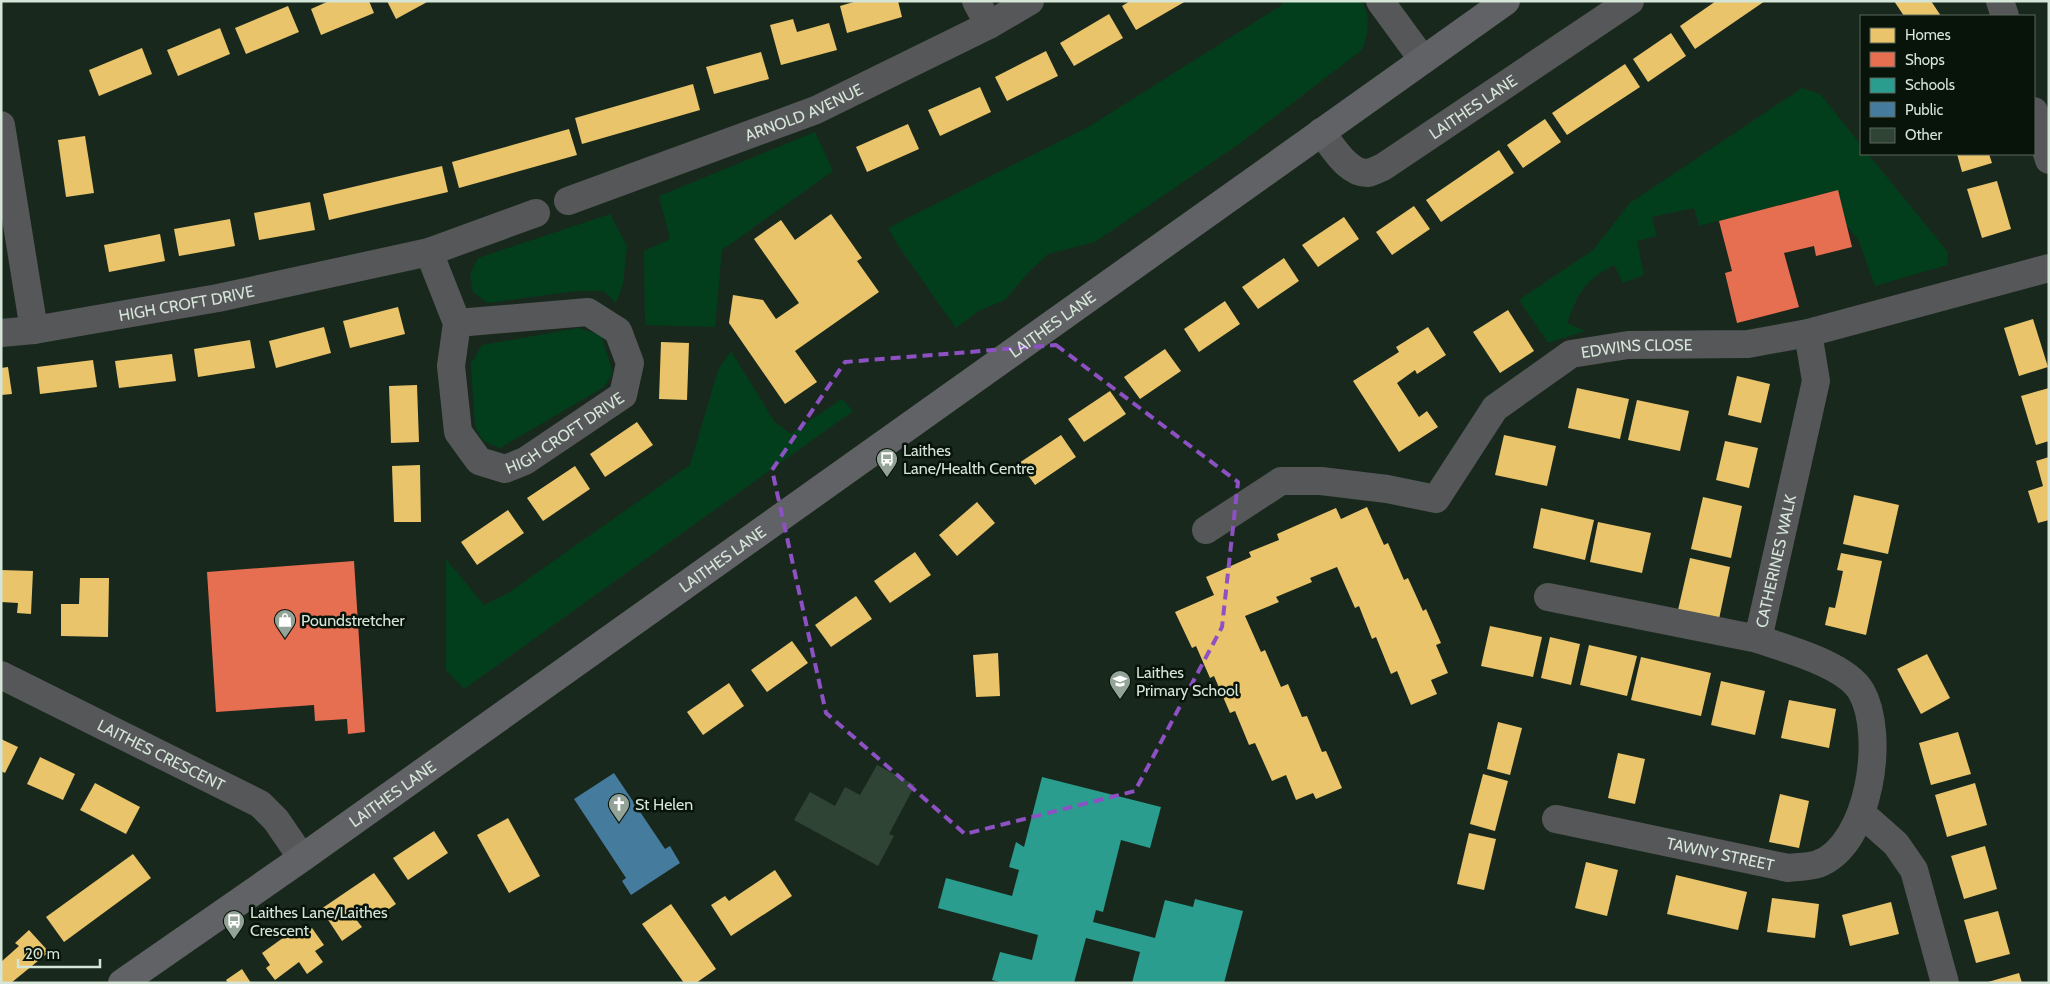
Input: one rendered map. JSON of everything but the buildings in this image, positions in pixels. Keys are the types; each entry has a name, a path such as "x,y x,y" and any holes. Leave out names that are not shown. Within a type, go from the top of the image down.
{"main road":[{"name":"LAITHES LANE","path":"122,983 302,858 1506,1"}],"street":[{"path":"976,1 989,25"},
{"name":"ARNOLD AVENUE","path":"568,201 816,110 989,25 1030,1"},
{"path":"1380,1 1423,60"},
{"name":"LAITHES LANE","path":"1321,132 1347,164 1357,172 1369,173 1382,167 1630,1"},
{"path":"2000,1 2005,15"},
{"path":"2035,114 2049,160"},
{"path":"1,125 34,330"},
{"name":"HIGH CROFT DRIVE","path":"1,333 34,330 218,298 428,252 536,213"},
{"path":"428,252 458,323"},
{"name":"EDWINS CLOSE","path":"1206,530 1281,482 1321,481 1387,489 1436,499 1495,408 1571,354 1628,345 1748,344 1808,333 2049,268"},
{"name":"HIGH CROFT DRIVE","path":"588,312 618,331 630,363 623,395 525,461 505,469 479,461 458,432 451,366 458,323 588,312"},
{"name":"CATHERINES WALK","path":"1548,597 1758,639 1816,381 1808,333"},
{"name":"TAWNY STREET","path":"1556,819 1788,868 1818,864 1835,853 1850,836 1861,813 1873,769 1871,723 1861,690 1833,665 1758,639"},
{"name":"LAITHES CRESCENT","path":"1,674 260,804 276,820 302,858"},
{"path":"1861,813 1896,844 1914,870 1946,983"}],"highlighted area":[{"path":"1056,345 1238,482 1222,627 1135,791 965,834 826,713 772,470 845,362"}],"green space":[{"path":"1282,1 1361,1 1368,19 1362,50 1239,144 1095,242 1048,254 1026,275 1005,300 978,311 956,328 899,247 888,228 1090,126 1282,5"},
{"path":"1802,88 1820,94 1860,144 1860,155 1869,155 1948,252 1947,265 1875,286 1859,241 1847,226 1837,190 1699,226 1694,208 1652,217 1657,236 1637,241 1644,275 1623,283 1614,265 1596,276 1579,295 1567,323 1585,331 1548,343 1519,300 1593,250 1630,203"},
{"path":"815,132 833,171 722,250 715,327 645,325 644,251 670,239 659,196"},
{"path":"610,214 627,246 623,284 616,303 603,291 577,291 487,303 473,292 470,274 478,258"},
{"path":"578,328 601,335 613,373 604,387 500,448 483,441 475,427 471,363 482,345"},
{"path":"731,351 774,421 790,434 842,399 853,411 464,689 446,670 446,559 484,605 508,593 690,465 718,370"}],"place":[{"name":"Laithes Lane/Health Centre","path":"887,478"},
{"name":"Poundstretcher","path":"285,639"},
{"name":"Laithes Primary School","path":"1120,700"},
{"name":"St Helen","path":"619,823"},
{"name":"Laithes Lane/Laithes Crescent","path":"234,940"}]}
